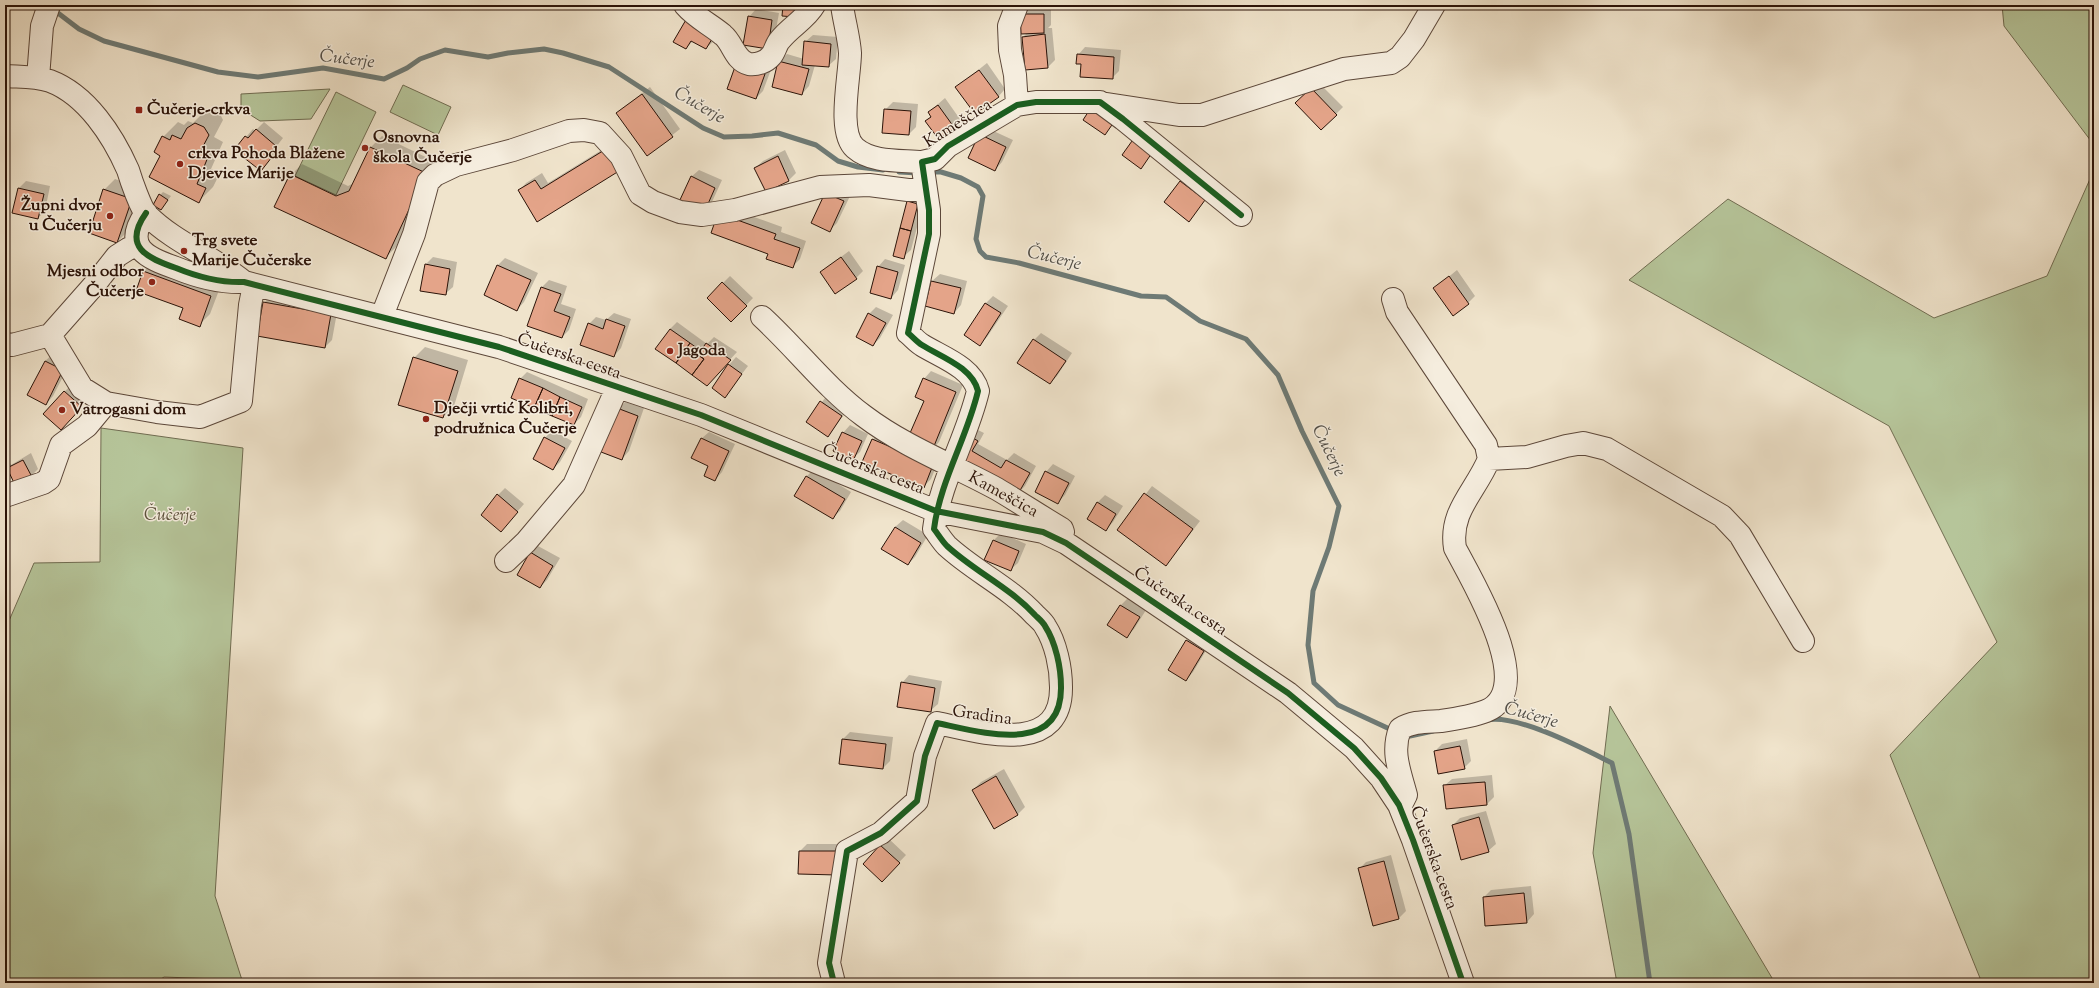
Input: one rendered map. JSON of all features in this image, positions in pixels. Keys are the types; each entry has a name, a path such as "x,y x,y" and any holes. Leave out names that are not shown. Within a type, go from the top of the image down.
{"street":[{"path":"685,5 696,16 724,35 740,59 749,64 760,64 772,56 780,40 809,13 814,5"},
{"name":"Kameščica","path":"842,5 850,52 849,84 845,112 845,128 849,140 855,148 874,158 923,174"},
{"path":"1017,5 1009,26 1010,50 1015,76 1017,105"},
{"name":"Kameščica","path":"936,511 974,409 978,391 970,377 954,363 921,344 908,333 929,234 929,210 923,174 935,159 948,146 1017,105 1036,102 1100,102 1136,110 1180,115 1202,115 1344,69 1391,63 1400,57 1414,39 1434,5"},
{"path":"38,78 42,26 47,11"},
{"path":"5,76 38,78 51,81 68,92 98,118 118,148 146,213 174,236 249,283"},
{"path":"1100,102 1241,215"},
{"path":"382,316 414,234 428,182 435,175 456,166 513,150 570,131 584,130 600,133 621,156 640,194 653,202 680,212 702,215 735,210 820,188 869,185 908,190 923,174"},
{"path":"146,213 136,229 138,245 143,252 154,260 188,273 215,281 249,283"},
{"path":"5,344 12,345 50,335 95,284 117,256 138,245"},
{"path":"50,335 82,388 106,403 157,412 200,417 241,401 249,312 249,283"},
{"name":"Čučerska cesta","path":"249,283 382,316 499,348 701,415 936,511 1043,532 1066,543 1288,693 1354,748 1381,778 1400,807 1463,983"},
{"path":"1393,299 1402,318 1486,445 1490,459 1461,509 1455,521 1453,533 1455,548 1499,638 1506,665 1506,680 1503,692 1497,704 1486,711 1442,721 1414,722 1400,729 1395,742 1397,759 1406,795 1400,807"},
{"path":"762,317 790,343 840,398 866,418 898,438 953,468"},
{"path":"506,561 526,542 574,485 617,388"},
{"path":"5,496 43,483 50,479 61,445 87,426 106,403"},
{"path":"1490,459 1527,457 1566,446 1583,443 1607,449 1722,516 1740,536 1803,641"},
{"name":"Kameščica","path":"953,468 997,489 1062,529 1066,543"},
{"name":"Gradina","path":"834,983 829,963 847,851 881,833 917,801 925,756 938,724 981,732 1020,735 1039,730 1050,724 1058,711 1061,697 1061,672 1045,626 1024,603 946,545 934,529 936,511"}],"green space":[{"path":"2002,5 2094,5 2094,145 2004,26"},
{"path":"403,85 451,107 438,135 390,112"},
{"path":"330,89 311,119 260,121 241,109 241,94"},
{"path":"336,92 376,112 336,195 295,176"},
{"path":"2094,170 2094,983 1982,983 1890,755 1997,642 1889,426 1629,280 1728,199 1934,318 2047,276"},
{"name":"Čučerje","path":"101,428 243,448 215,896 242,980 164,977 155,983 5,983 5,630 34,563 100,562"},
{"path":"1610,706 1775,983 1617,983 1593,853"}],"building":[{"path":"783,5 796,5 795,17 782,16"},
{"path":"1020,14 1044,14 1044,33 1021,34"},
{"path":"748,16 772,20 768,49 743,45"},
{"path":"687,18 715,34 706,49 691,41 686,49 673,42"},
{"path":"1045,34 1048,68 1025,70 1022,37"},
{"path":"804,41 831,44 829,67 802,65"},
{"path":"1077,54 1114,57 1113,79 1080,77 1081,64 1076,64"},
{"path":"778,61 809,69 802,95 772,87"},
{"path":"736,64 765,74 756,99 727,89"},
{"path":"979,70 999,97 975,114 955,87"},
{"path":"1311,88 1337,115 1321,130 1295,103"},
{"path":"642,94 673,137 647,156 616,113"},
{"path":"1094,103 1116,119 1105,135 1083,120"},
{"path":"938,105 956,130 940,141 925,121 931,117 928,112"},
{"path":"884,109 911,111 909,135 882,133"},
{"name":"crkva Pohoda Blažene Djevice Marije","path":"195,123 204,127 209,135 200,152 208,157 197,184 206,188 199,203 149,177 160,156 154,152 162,136 170,140 172,135 181,139 187,128"},
{"path":"256,129 276,146 269,155 272,157 261,171 234,150 245,136 248,138"},
{"path":"979,134 1006,147 995,171 968,158"},
{"path":"1137,134 1156,147 1141,169 1122,155"},
{"path":"370,147 426,173 386,259 274,207 290,174 336,196 349,191"},
{"path":"606,149 619,171 537,222 518,190 535,180 541,189"},
{"path":"778,156 789,181 766,192 754,168"},
{"path":"691,176 715,188 704,213 679,202"},
{"path":"1180,181 1205,200 1189,222 1164,202"},
{"path":"18,188 44,194 38,219 12,213"},
{"name":"Župni dvor u Čučerju","path":"103,189 132,199 117,243 89,233"},
{"path":"825,193 844,201 830,232 811,223"},
{"path":"159,194 168,200 161,210 153,205"},
{"path":"907,201 918,204 911,231 900,228"},
{"path":"718,213 776,234 774,239 800,248 793,268 766,259 768,254 711,233"},
{"path":"900,228 911,231 904,259 893,256"},
{"path":"841,257 857,279 835,294 820,272"},
{"path":"425,264 450,269 446,295 420,291"},
{"path":"497,265 531,280 517,311 484,295"},
{"path":"877,266 898,272 891,299 870,293"},
{"path":"143,271 211,296 200,327 179,319 183,308 136,291"},
{"path":"1449,276 1469,304 1453,316 1433,288"},
{"path":"931,281 961,288 954,314 925,306"},
{"path":"722,282 747,306 731,322 707,298"},
{"path":"541,287 561,294 554,311 570,317 562,338 527,326"},
{"path":"263,302 331,314 325,348 257,336"},
{"path":"985,303 1001,313 980,346 964,335"},
{"path":"868,313 886,323 873,346 856,337"},
{"path":"606,319 625,326 614,357 580,345 588,323 603,329"},
{"path":"670,329 690,343 676,363 655,349"},
{"path":"1033,339 1066,361 1050,384 1017,363"},
{"path":"690,343 701,351 698,355 704,359 692,375 676,363"},
{"path":"706,343 731,360 707,386 692,375 704,359 698,355"},
{"path":"413,357 458,371 443,418 398,405"},
{"path":"45,361 63,370 46,405 27,395"},
{"path":"728,364 742,374 725,398 712,388"},
{"path":"519,378 543,388 534,408 511,398"},
{"path":"923,378 956,392 932,451 907,440 924,401 915,397"},
{"path":"543,388 560,397 552,416 534,408"},
{"name":"Vatrogasni dom","path":"64,391 82,407 61,430 43,414"},
{"path":"560,397 582,407 574,425 552,416"},
{"path":"820,401 842,416 828,437 806,422"},
{"path":"617,408 638,416 622,460 601,452"},
{"path":"842,432 862,441 853,461 833,451"},
{"path":"970,436 978,441 972,451 1001,468 1006,460 1030,473 1018,494 957,459"},
{"path":"544,437 565,448 553,470 533,459"},
{"path":"701,438 729,451 715,481 704,476 708,466 691,458"},
{"path":"872,439 933,465 924,488 862,462"},
{"path":"23,460 32,477 15,485 7,468"},
{"path":"1045,471 1069,483 1058,504 1035,492"},
{"path":"806,476 845,499 833,519 794,496"},
{"path":"1144,493 1193,529 1166,566 1117,530"},
{"path":"497,494 518,512 501,532 481,515"},
{"path":"1097,502 1116,514 1106,531 1087,519"},
{"path":"895,527 921,543 908,565 881,549"},
{"path":"993,540 1019,551 1011,571 984,560"},
{"path":"530,552 553,566 540,588 517,575"},
{"path":"1120,605 1140,617 1127,638 1107,625"},
{"path":"1186,640 1204,651 1186,681 1168,670"},
{"path":"901,682 935,688 931,712 897,707"},
{"path":"842,739 886,744 883,769 839,764"},
{"path":"1460,746 1465,769 1438,774 1434,751"},
{"path":"996,776 1018,815 994,829 972,790"},
{"path":"1485,782 1487,805 1446,809 1443,785"},
{"path":"1479,817 1489,852 1461,860 1452,825"},
{"path":"880,845 900,863 882,882 863,864"},
{"path":"799,851 837,851 837,875 798,874"},
{"path":"1384,861 1399,919 1373,926 1358,868"},
{"path":"1524,893 1527,923 1485,926 1483,897"}],"waterway":[{"name":"Čučerje","path":"54,10 79,29 104,41 218,72 258,77 323,68 384,79 407,68 420,59 445,50 488,57 544,49 563,53 609,67 703,128 724,137 778,133 816,145 838,161 858,167 883,170"},
{"name":"Čučerje","path":"899,172 919,173"},
{"name":"Čučerje","path":"929,172 941,172 961,178 978,187 983,196 976,239 980,251 986,257 1019,263 1141,296 1166,297 1200,321 1246,339 1278,375 1302,431 1339,506 1329,547 1313,591 1308,645 1314,683 1338,705 1394,731"},
{"name":"Čučerje","path":"1487,720 1516,722 1533,727 1612,763 1629,834 1650,983"},
{"name":"Čučerje","path":"1405,735 1410,736 1433,731"}],"cycle path":[{"path":"834,983 829,963 847,851 881,833 917,801 925,756 937,723 995,734 1016,735 1034,732 1048,723 1058,709 1061,687 1059,664 1055,648 1043,623 1025,605 1003,587 957,555 943,542 934,529 942,494 978,391 975,383 963,369 922,345 908,333 929,234 929,210 922,162 935,159 948,146 1017,105 1036,102 1100,102 1241,215"},
{"path":"146,213 139,225 136,235 137,243 141,250 156,260 184,271 201,277 244,282 499,347 701,415 936,511 1043,532 1066,543 1288,693 1354,748 1381,778 1399,805 1413,840 1463,983"}],"place":[{"name":"Čučerje-crkva","path":"139,110"},
{"name":"Osnovna škola Čučerje","path":"365,148"},
{"name":"crkva Pohoda Blažene Djevice Marije","path":"180,164"},
{"name":"Župni dvor u Čučerju","path":"110,216"},
{"name":"Trg svete Marije Čučerske","path":"184,251"},
{"name":"Mjesni odbor Čučerje","path":"152,282"},
{"name":"Jagoda","path":"670,351"},
{"name":"Vatrogasni dom","path":"62,410"},
{"name":"Dječji vrtić Kolibri, podružnica Čučerje","path":"426,419"}]}
